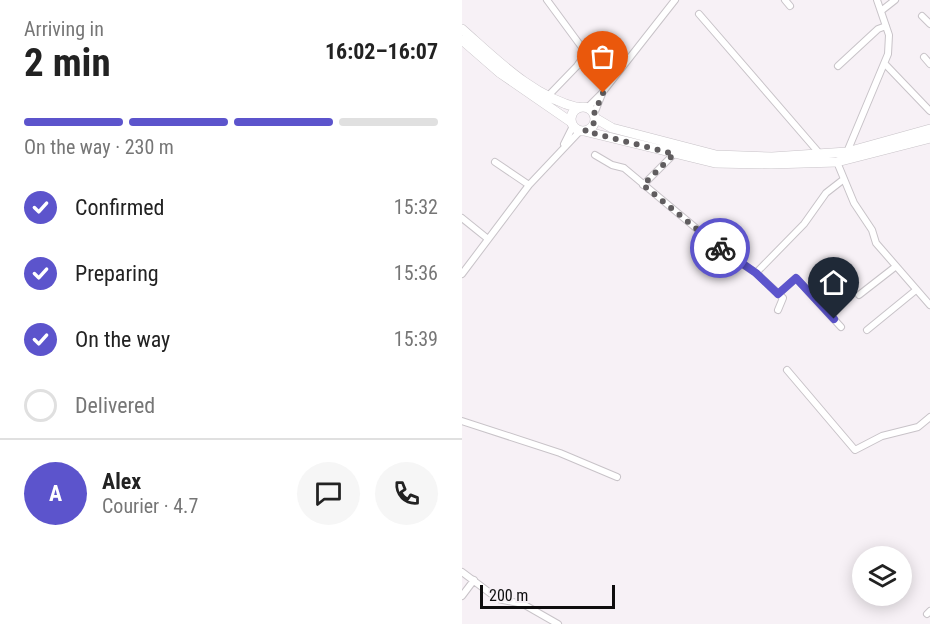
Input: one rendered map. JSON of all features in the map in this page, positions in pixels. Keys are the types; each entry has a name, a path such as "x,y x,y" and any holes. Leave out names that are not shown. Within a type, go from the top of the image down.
{"highway":[{"path":"462,29 505,67 548,96 589,112 612,128 716,154 772,157 848,152 930,129"},
{"path":"462,40 500,73 577,127 715,163 837,162 930,138"},
{"path":"577,127 592,126 589,112"},
{"path":"577,127 572,113 589,112"}],"street":[{"path":"547,0 586,53 577,66 548,96"},
{"path":"589,112 674,0"},
{"path":"785,0 790,6"},
{"path":"848,152 885,64 890,41 877,0"},
{"path":"882,11 895,0"},
{"path":"699,14 820,154"},
{"path":"922,16 930,24"},
{"path":"838,66 878,29 886,27"},
{"path":"924,57 930,64"},
{"path":"885,64 930,111"},
{"path":"462,272 577,127"},
{"path":"643,185 674,154"},
{"path":"595,155 612,165 624,168 727,254 756,273 783,299 777,310"},
{"path":"495,162 530,185"},
{"path":"837,162 854,203 872,231 876,243 930,305"},
{"path":"756,273 804,224 826,193 844,178"},
{"path":"462,218 488,239"},
{"path":"859,295 896,267"},
{"path":"778,294 796,278 841,327"},
{"path":"867,330 916,290"},
{"path":"787,370 855,450 882,436 918,427 930,417"},
{"path":"462,421 560,453 616,477"},
{"path":"462,572 498,599 523,604 558,624"},
{"path":"462,596 474,580"}],"way so far":[{"path":"603,93 594,114 594,123 585,131 613,136 674,154 643,185 720,248"}],"route":[{"path":"720,248 747,269 756,273 778,294 796,278 834,319"}]}
